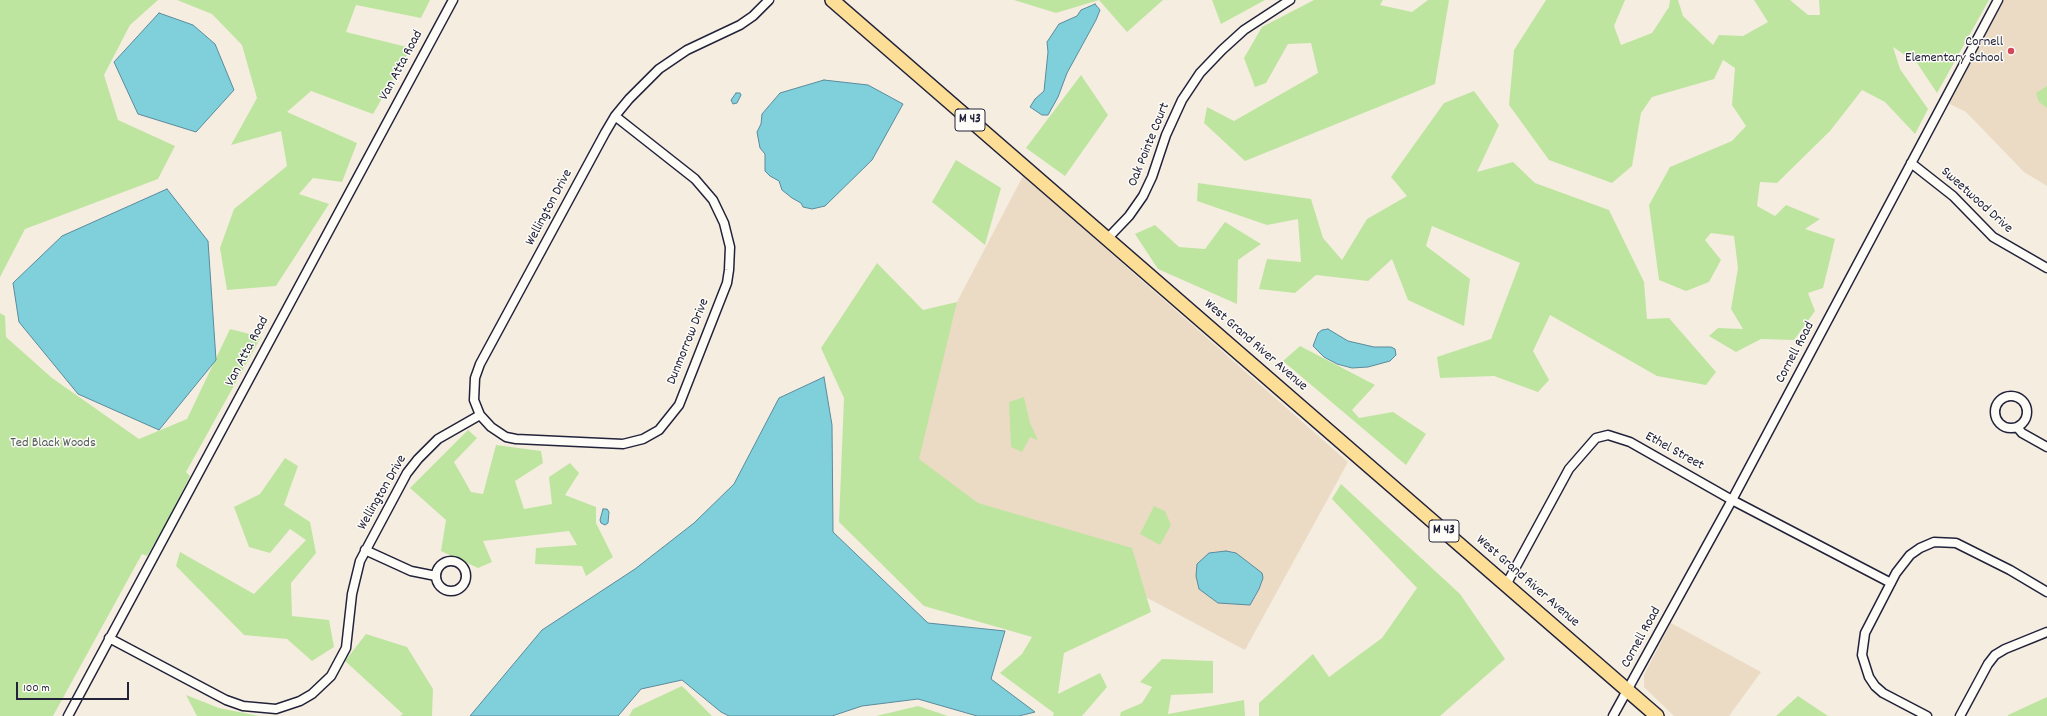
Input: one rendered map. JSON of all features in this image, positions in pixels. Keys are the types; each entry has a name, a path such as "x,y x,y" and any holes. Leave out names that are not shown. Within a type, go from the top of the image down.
{"main road":[{"name":"West Grand River Avenue","path":"832,0 1657,716"}],"street":[{"name":"Van Atta Road","path":"68,716 453,0"},
{"name":"Wellington Drive","path":"109,638 235,704 267,709 293,704 322,686 340,662 348,641 354,579 365,550 402,482 418,459 438,440 480,415 473,392 474,378 480,364 615,116 637,90 663,66 698,44 740,25 753,16 769,0"},
{"name":"Oak Pointe Court","path":"1107,240 1129,216 1143,196 1152,177 1166,135 1182,100 1200,73 1244,30 1290,0"},
{"name":"Cornell Road","path":"1613,716 1732,500 1998,0"},
{"name":"Dunmorrow Drive","path":"480,415 496,431 516,439 623,444 643,439 658,430 679,405 727,283 731,254 729,239 717,207 695,180 615,116"},
{"name":"Sweetwood Drive","path":"1911,163 1953,196 1993,237 2047,268"},
{"path":"2005,397 2018,397 2026,406 2026,419 2017,427 2005,427 1996,418 1996,406 2005,397"},
{"path":"2017,427 2022,433 2047,447"},
{"name":"Ethel Street","path":"1506,586 1562,480 1584,449 1601,435 1608,435 1630,442 1732,500 1891,583"},
{"path":"1927,716 1883,693 1869,677 1864,664 1862,644 1891,583 1902,564 1914,551 1930,544 1950,542 1960,544 2047,592"},
{"path":"365,550 411,571 436,576"},
{"path":"1960,716 1988,664 1995,655 2005,649 2047,632"}],"shaded area":[{"name":"Cornell Elementary School","path":"2003,0 2047,0 2047,186 2024,172 1966,112 1948,103"},
{"path":"1023,176 1348,462 1245,650 1157,603 873,462"},
{"path":"1671,623 1761,672 1729,716 1674,716 1644,687 1644,675"}],"green space":[{"path":"0,0 158,0 130,25 104,75 118,120 175,146 158,179 25,229 0,277"},
{"path":"177,0 430,0 421,18 356,5 346,32 411,48 373,114 311,91 287,112 357,143 342,182 313,178 299,194 329,204 276,286 227,290 220,248 234,209 287,166 281,131 231,145 257,98 242,45 212,14"},
{"path":"1014,0 1099,0 1056,13"},
{"path":"1099,0 1163,0 1127,32"},
{"path":"1212,0 1265,0 1221,24"},
{"path":"1314,0 1383,0 1380,5 1412,12 1428,0 1449,0 1435,84 1245,161 1204,123 1207,107 1234,121 1318,73 1311,43 1288,44 1266,83 1255,87 1244,58 1262,27"},
{"path":"1546,0 1625,0 1614,26 1621,45 1652,33 1669,7 1670,0 1678,0 1683,16 1713,45 1719,35 1743,36 1768,22 1754,0 1790,0 1808,15 1820,15 1819,0 1989,0 1937,93 1917,63 1893,47 1900,69 1928,109 1915,134 1885,102 1862,90 1830,131 1777,183 1760,182 1757,206 1775,216 1786,205 1820,219 1805,229 1835,239 1823,288 1808,293 1815,311 1794,340 1761,339 1736,352 1709,336 1718,328 1743,329 1731,309 1738,268 1734,236 1711,233 1705,240 1721,260 1709,282 1686,291 1659,280 1649,205 1670,167 1732,141 1746,126 1732,105 1735,68 1723,60 1714,79 1652,97 1641,113 1632,166 1612,183 1549,160 1509,105 1514,50"},
{"path":"1081,75 1108,115 1065,176 1026,148"},
{"path":"2047,86 2047,108 2039,102 2036,93"},
{"path":"1474,91 1499,125 1477,172 1513,162 1535,183 1609,210 1644,282 1647,319 1669,318 1716,372 1706,385 1657,376 1550,315 1533,351 1549,380 1538,392 1494,376 1440,378 1437,357 1491,339 1520,263 1432,226 1426,246 1470,279 1464,326 1408,300 1392,259 1368,281 1316,275 1295,293 1259,289 1267,259 1301,262 1298,219 1267,225 1197,201 1198,183 1311,199 1323,238 1342,260 1367,219 1407,196 1391,177 1444,103"},
{"path":"956,160 1001,188 985,245 932,202"},
{"path":"1225,222 1261,244 1238,260 1237,304 1158,269 1135,234 1155,225 1179,247 1205,249"},
{"path":"877,263 923,310 957,302 919,459 978,503 1132,548 1151,612 1064,653 1058,694 1100,673 1107,687 1082,716 1053,716 1054,713 1000,673 1022,654 1032,637 924,606 839,522 844,398 821,348"},
{"name":"Ted Black Woods","path":"0,313 5,316 6,337 52,378 139,439 187,419 230,329 261,337 186,472 190,476 166,524 147,556 142,554 53,716 0,716"},
{"path":"1300,346 1375,385 1352,410 1359,418 1393,412 1426,434 1406,465 1283,361"},
{"path":"1024,397 1030,423 1037,440 1030,437 1022,452 1011,447 1009,402"},
{"path":"468,430 477,438 454,462 471,492 483,494 496,445 541,451 543,463 515,481 524,509 552,504 549,477 570,463 579,473 565,495 596,507 596,523 613,557 586,576 582,566 535,564 536,548 577,545 569,531 483,541 492,562 478,568 441,551 446,520 410,488"},
{"path":"285,458 298,466 284,505 310,522 316,553 291,583 292,616 329,620 334,647 312,661 287,639 244,635 176,566 180,552 254,594 306,540 290,529 270,553 249,547 234,507 260,494"},
{"path":"1341,484 1460,594 1505,659 1440,716 1259,716 1259,703 1313,654 1329,677 1382,638 1417,588 1332,499"},
{"path":"1154,506 1165,511 1171,525 1160,545 1140,534"},
{"path":"366,634 407,647 433,689 432,716 400,716 403,714 345,661"},
{"path":"1162,659 1213,661 1213,693 1171,695 1168,714 1244,700 1245,716 1120,716 1121,712 1142,703 1152,687 1140,682"},
{"path":"682,686 712,716 629,716 633,709"},
{"path":"186,695 219,708 259,716 197,716"},
{"path":"1798,696 1828,716 1776,716"},
{"path":"2047,697 2047,716 2008,716 2008,715"},
{"path":"918,706 948,716 876,716"}],"water":[{"path":"1095,4 1100,10 1096,20 1067,73 1058,97 1048,115 1042,115 1030,107 1035,99 1044,91 1048,52 1047,42 1059,24 1077,16 1081,10"},
{"path":"159,13 193,25 215,44 234,90 196,132 138,114 114,62"},
{"path":"824,80 868,85 903,104 872,160 825,206 812,209 803,207 801,203 782,190 779,181 765,171 765,154 760,148 757,132 761,124 762,114 780,93"},
{"path":"736,93 740,93 741,95 737,103 733,104 731,100"},
{"path":"167,189 208,241 216,360 159,430 78,394 19,322 13,283 62,236"},
{"path":"1328,329 1348,341 1374,347 1391,347 1395,349 1396,355 1390,361 1368,367 1352,368 1337,364 1324,357 1313,346 1318,333 1322,330"},
{"path":"824,377 832,425 833,532 928,623 1005,631 991,679 1035,712 1019,716 977,716 918,699 862,706 832,716 729,716 721,712 682,680 641,689 618,716 470,716 542,630 635,569 694,523 734,484 779,398"},
{"path":"603,509 607,509 609,512 608,523 605,525 601,523 600,520"},
{"path":"1226,551 1236,553 1262,573 1263,578 1259,589 1250,605 1218,603 1199,589 1196,576 1197,564 1209,553"}],"place":[{"name":"Cornell Elementary School","path":"2011,51"}]}
